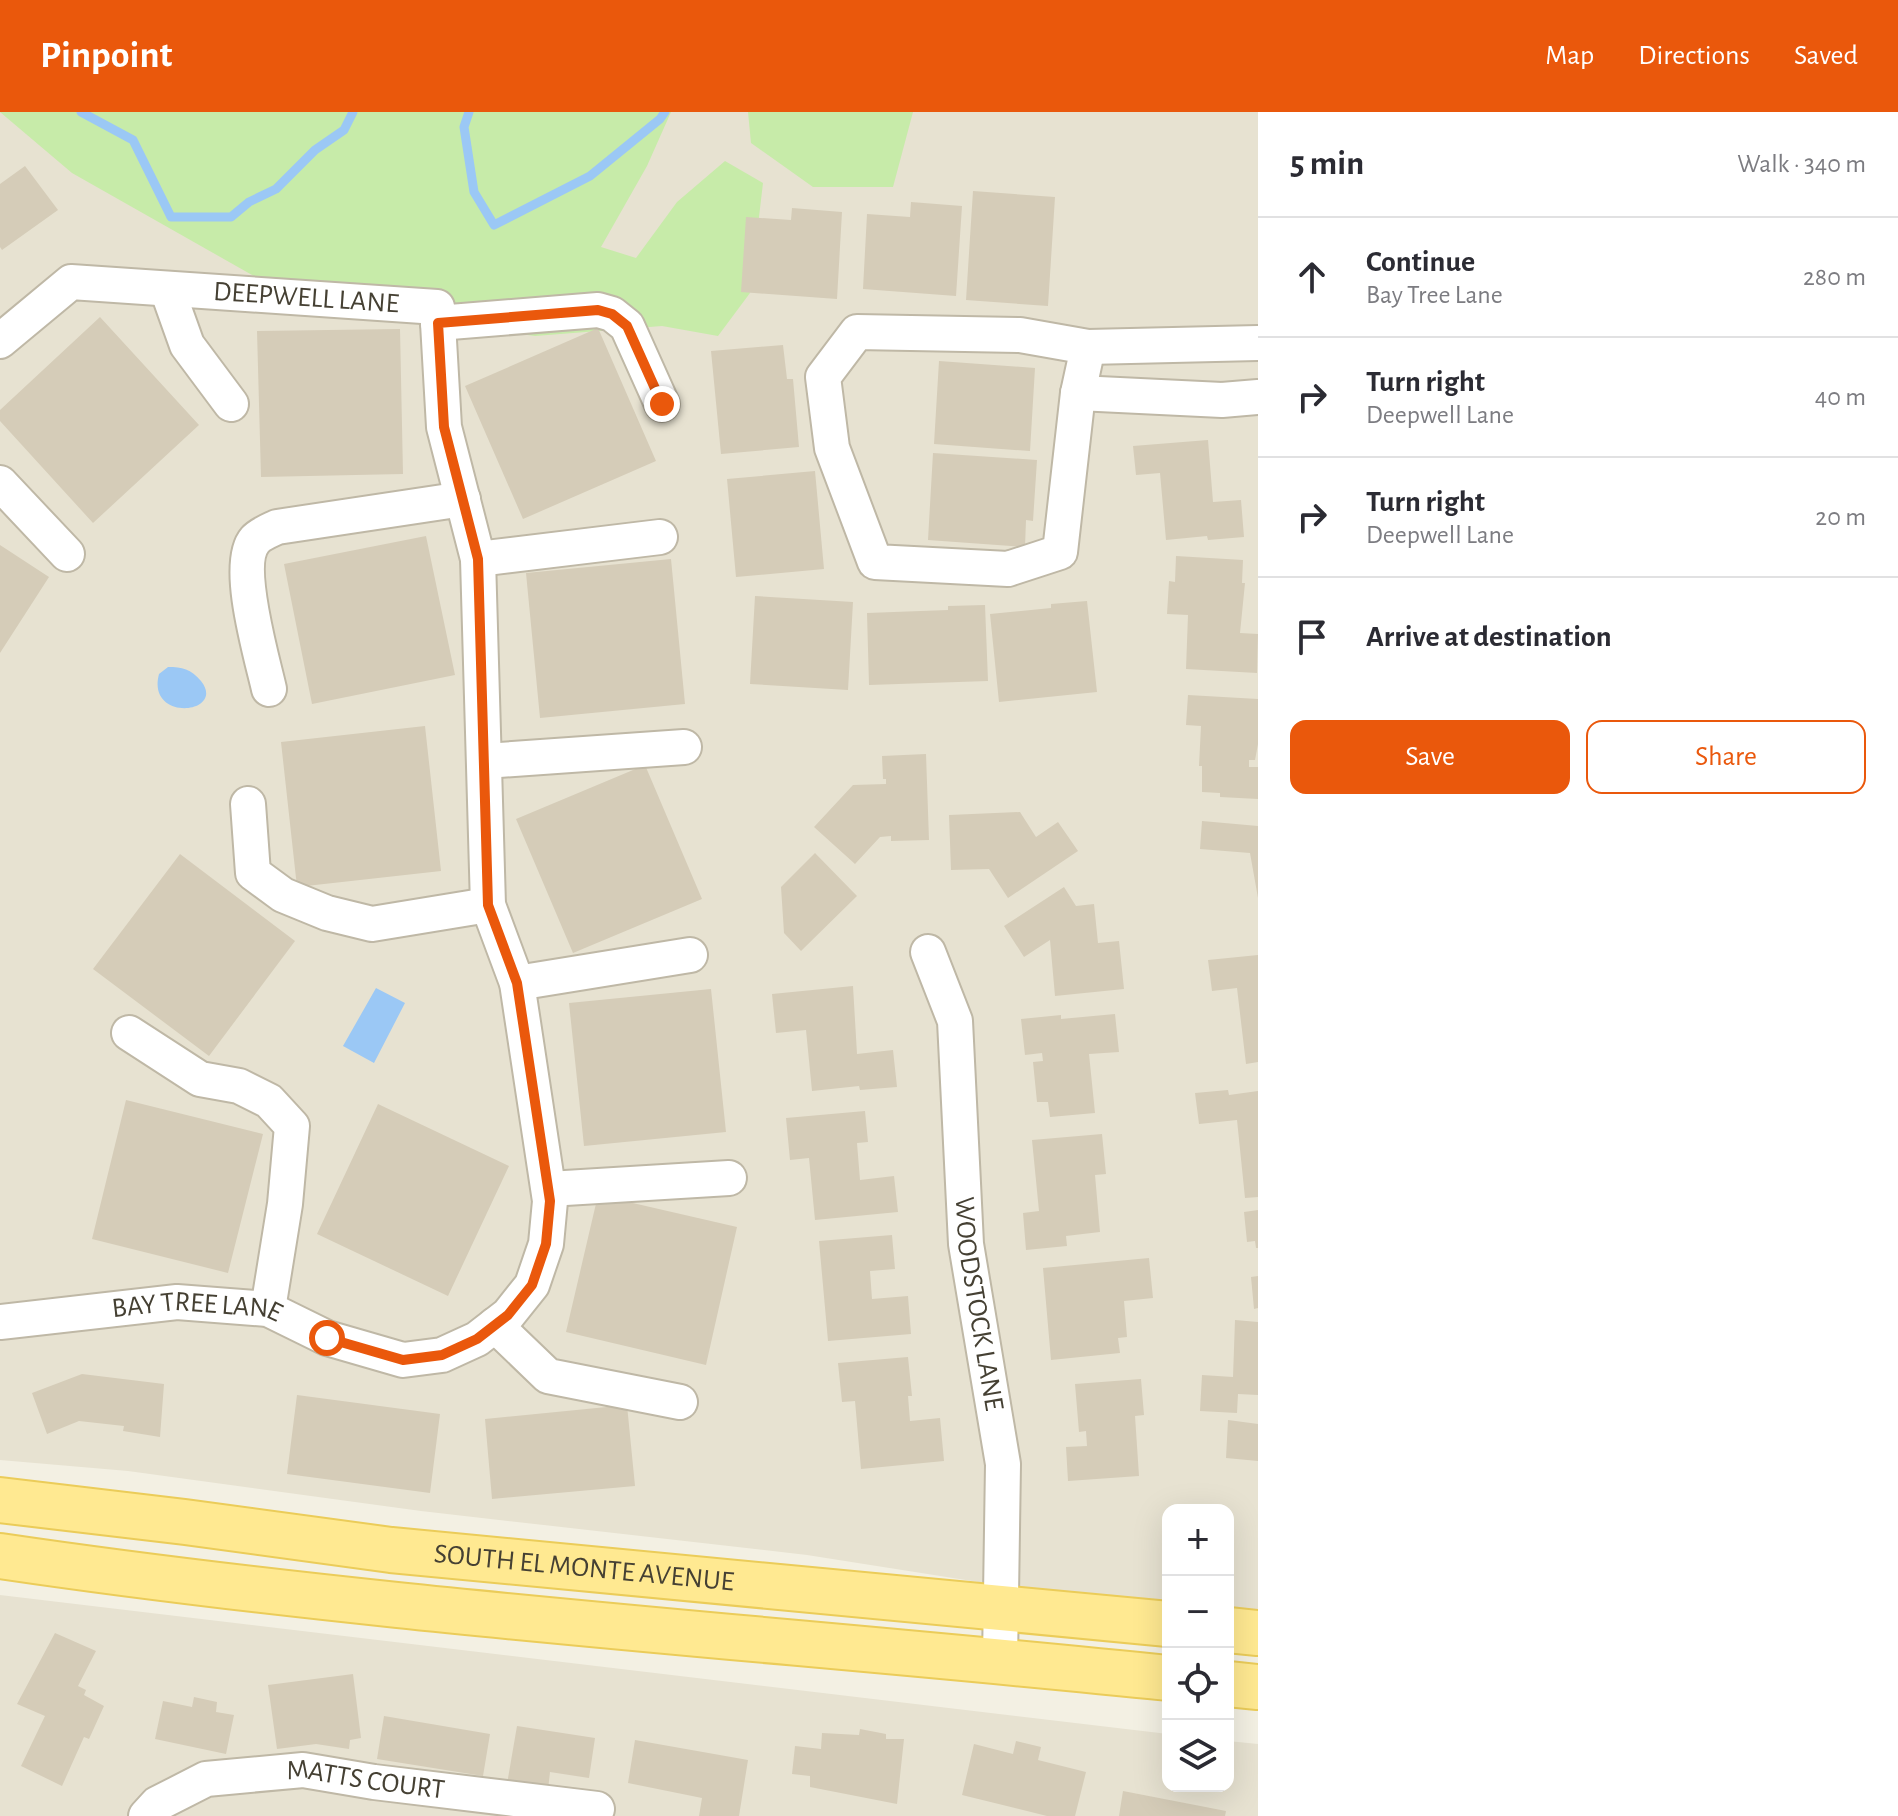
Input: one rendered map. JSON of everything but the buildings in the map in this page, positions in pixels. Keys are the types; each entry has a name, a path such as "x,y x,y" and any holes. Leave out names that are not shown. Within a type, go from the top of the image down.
{"main road":[{"path":"0,1473 54,1505"},
{"name":"SOUTH EL MONTE AVENUE","path":"0,1500 391,1550 1162,1623"},
{"name":"SOUTH EL MONTE AVENUE","path":"0,1556 447,1610 1162,1677"},
{"path":"1234,1631 1258,1633"},
{"path":"1234,1685 1258,1687"}],"street":[{"name":"DEEPWELL LANE","path":"0,341 71,282 437,307 438,323 598,310 612,314 627,326 662,404"},
{"path":"167,289 187,345 231,404"},
{"name":"BAY TREE LANE","path":"0,1322 177,1302 268,1309 327,1338 403,1360 442,1355 477,1339 508,1315 532,1285 546,1244 549,1189 517,983 488,905 478,559 444,427 438,323"},
{"path":"1088,347 1078,393 1060,552 1008,569 875,562 832,448 823,377 857,332 1020,335 1088,347 1258,343"},
{"path":"1078,393 1222,400 1258,397"},
{"path":"0,483 67,554"},
{"path":"269,689 248,587 248,555 256,539 277,527 463,499"},
{"path":"478,559 660,537"},
{"path":"485,761 684,747"},
{"path":"248,804 253,873 283,895 327,913 372,924 488,905"},
{"name":"WOODSTOCK LANE","path":"928,952 955,1021 966,1244 1003,1464 1000,1661"},
{"path":"517,983 690,955"},
{"path":"129,1033 200,1079 239,1086 269,1101 292,1126 285,1204 268,1309"},
{"path":"549,1189 729,1178"},
{"path":"495,1325 548,1376 680,1402"},
{"name":"MATTS COURT","path":"146,1816 157,1804 206,1779 303,1770 374,1782 597,1809"}],"shaded area":[{"path":"0,112 1258,112 1258,1619 1234,1616 1234,1504 1162,1504 1162,1607 1054,1594 807,1555 421,1511 128,1471 0,1460"},
{"path":"0,1595 1162,1733 1162,1792 1234,1792 1234,1742 1258,1744 1258,1816 0,1816"}],"green space":[{"path":"0,112 671,112 647,166 601,247 636,258 677,202 725,161 763,183 750,293 718,336 662,326 535,336 305,305 72,173"},
{"path":"748,112 913,112 893,187 813,187 751,143"}],"water":[{"path":"168,667 194,674 206,692 204,701 185,708 173,706 164,700 158,690 159,674"},
{"path":"376,988 405,1003 374,1063 343,1046"}],"waterway":[{"path":"81,112 133,140 171,217 231,217 249,202 276,189 315,150 344,130 353,112"},
{"path":"469,112 464,127 474,192 494,225 590,176 665,112"}],"route":[{"path":"327,1338 403,1360 442,1355 477,1339 508,1315 532,1285 546,1244 550,1201 517,983 488,905 478,559 444,427 438,323 598,310 612,314 627,326 662,404"}]}
